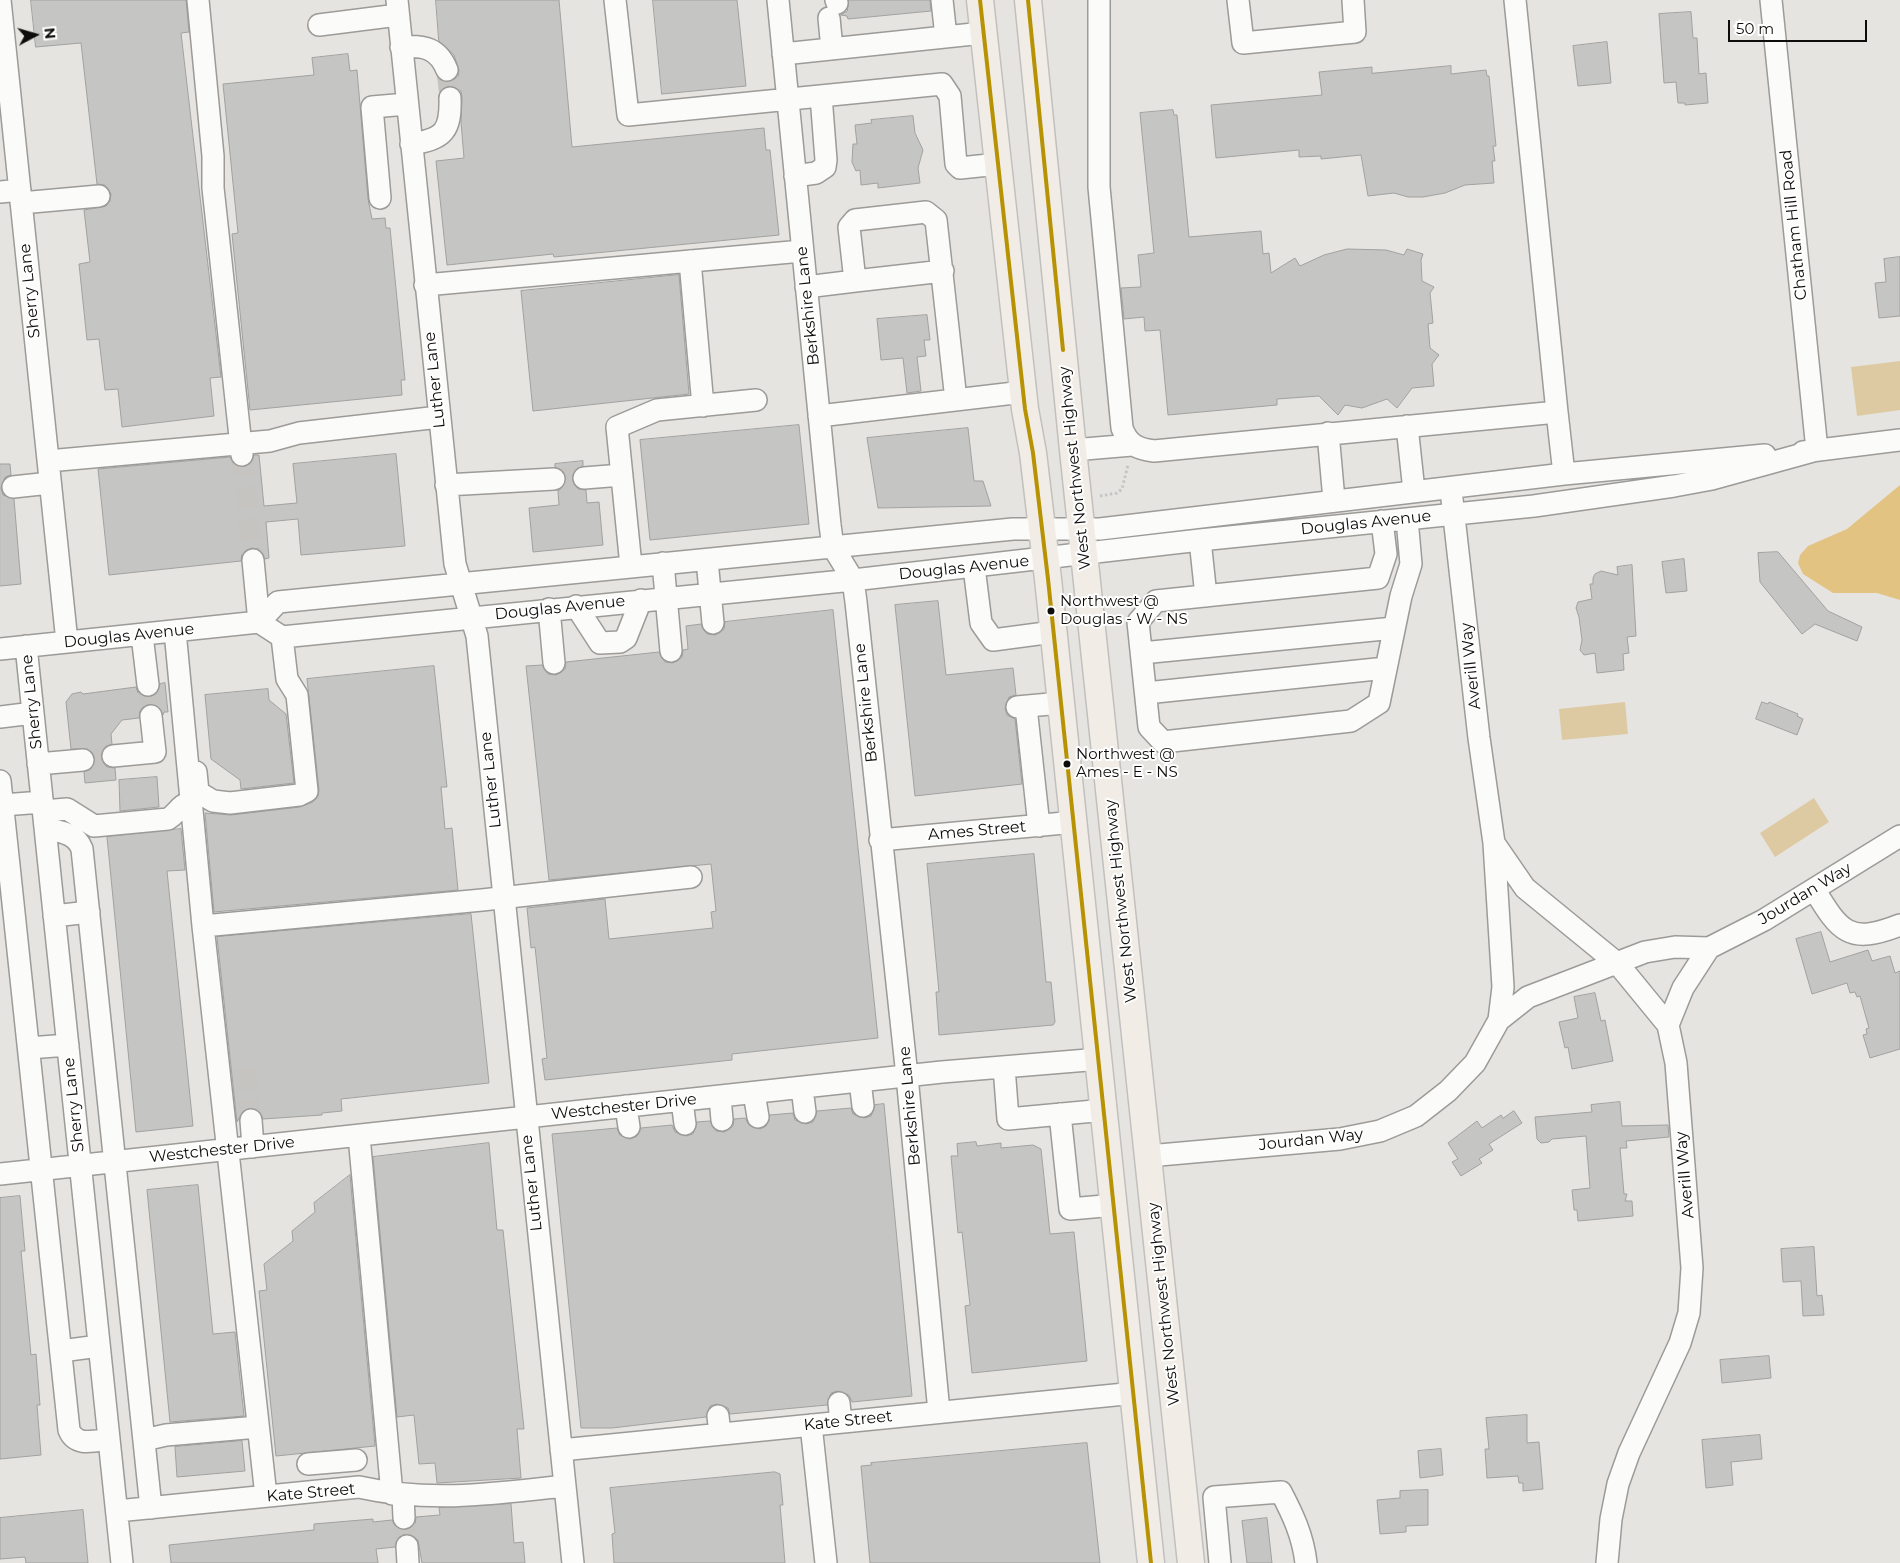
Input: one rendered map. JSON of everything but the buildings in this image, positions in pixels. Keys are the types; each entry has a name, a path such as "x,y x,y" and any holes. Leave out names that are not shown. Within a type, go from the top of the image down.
{"main road":[{"path":"980,0 1023,392 1033,453 1075,822 1151,1563"},
{"name":"West Northwest Highway","path":"1028,0 1073,450 1191,1563"},
{"path":"1033,453 1073,450"},
{"path":"1100,1059 1119,1073 1122,1081 1137,1223 1159,1254"}],"street":[{"name":"Sherry Lane","path":"0,0 8,163 14,195 48,461 67,642"},
{"path":"198,0 213,156 213,188 241,449"},
{"path":"615,0 628,115 942,84 950,96 956,164 960,168 998,164"},
{"name":"Berkshire Lane","path":"778,0 833,547 853,580 907,1076 939,1412"},
{"path":"942,0 946,37"},
{"path":"1098,0 1099,187 1122,428 1132,445"},
{"path":"1238,0 1243,43 1355,32 1353,0"},
{"path":"1515,0 1564,474"},
{"name":"Chatham Hill Road","path":"1771,0 1817,450"},
{"path":"832,7 837,48"},
{"path":"319,26 397,8"},
{"name":"Luther Lane","path":"397,8 454,564 476,636 573,1563"},
{"path":"783,54 983,33"},
{"path":"402,48 425,46 439,55 447,70"},
{"path":"795,176 816,173 825,167 821,96"},
{"path":"411,144 428,142 440,136 448,126 450,98"},
{"path":"407,104 366,108 375,199 416,195"},
{"path":"14,195 98,196"},
{"path":"855,281 849,227 855,220 926,212 936,220 956,400"},
{"path":"426,285 802,250"},
{"path":"690,261 703,406"},
{"path":"806,286 943,271"},
{"path":"819,416 1023,392"},
{"path":"631,566 617,427 657,410 756,400"},
{"path":"1073,450 1132,445 1142,450 1154,451 1557,412"},
{"path":"48,461 241,449 299,433 439,418"},
{"path":"1407,426 1414,491"},
{"path":"1328,433 1334,500"},
{"name":"Douglas Avenue","path":"282,637 470,616 853,580 1045,559 1109,528 1616,468 1817,450 1900,440"},
{"name":"Douglas Avenue","path":"0,649 258,622 278,602 1013,529 1042,530 1083,541 1200,540 1534,506 1712,479 1817,450"},
{"path":"1616,468 1619,493"},
{"path":"584,478 622,475"},
{"path":"446,485 554,479"},
{"path":"13,487 50,483"},
{"name":"Averill Way","path":"1451,487 1479,738 1494,844 1503,987 1499,1020"},
{"path":"1382,521 1386,554 1378,578 1156,601 1138,622 1149,727 1163,742 1351,721 1379,704 1401,596 1411,564 1407,519"},
{"path":"1200,540 1206,596"},
{"path":"178,630 198,792 214,807 230,803 300,800 307,791 308,782 297,695 287,679 282,637 258,622 253,560"},
{"path":"707,560 713,623"},
{"path":"663,564 671,651"},
{"path":"974,567 982,623 993,640 1053,632"},
{"path":"576,606 600,643 620,642 626,638 641,600"},
{"path":"549,609 554,663"},
{"path":"1142,652 1394,628"},
{"path":"178,630 203,926 266,1496"},
{"path":"142,634 148,686"},
{"name":"Sherry Lane","path":"26,646 122,1563"},
{"path":"1146,693 1386,668"},
{"path":"1039,826 1022,707 1061,703"},
{"path":"0,717 33,713"},
{"path":"113,756 155,752 151,716"},
{"path":"38,764 83,760"},
{"path":"0,781 61,1351 72,1436 80,1442 109,1439"},
{"path":"44,814 67,809 94,826 168,818 174,816 180,806 192,802"},
{"path":"3,805 44,814 79,840 82,849 151,1508"},
{"name":"Ames Street","path":"880,840 1075,822"},
{"name":"Jourdan Way","path":"1148,1156 1340,1139 1380,1131 1416,1116 1448,1091 1475,1063 1499,1020 1528,997 1551,986 1618,964 1645,952 1675,947 1708,948 1764,920 1900,836"},
{"name":"Averill Way","path":"1494,844 1525,888 1618,964 1668,1025 1676,1063 1692,1268 1689,1313 1680,1343 1629,1453 1618,1484 1611,1519 1607,1563"},
{"path":"203,926 502,898 692,877"},
{"path":"1814,890 1831,918 1846,932 1865,934 1884,931 1900,925"},
{"path":"54,916 89,912"},
{"path":"1668,1025 1683,988 1708,948"},
{"path":"29,1048 68,1045"},
{"name":"Westchester Drive","path":"0,1174 525,1118 576,1122 626,1106 907,1076 1100,1059"},
{"path":"1004,1067 1008,1120 1105,1110"},
{"path":"860,1081 863,1106"},
{"path":"802,1088 805,1112"},
{"path":"754,1093 758,1117"},
{"path":"720,1097 722,1120"},
{"path":"682,1101 685,1124"},
{"path":"626,1106 629,1127"},
{"path":"1060,1114 1070,1209 1115,1204"},
{"path":"250,1120 253,1147"},
{"path":"359,1136 398,1495 404,1518"},
{"path":"61,1351 99,1346"},
{"name":"Kate Street","path":"561,1450 612,1436 750,1421 788,1418 811,1425 840,1413 895,1407 939,1412 1135,1393"},
{"path":"811,1425 826,1563"},
{"path":"144,1440 166,1435 258,1427"},
{"path":"312,1492 307,1459 356,1454 359,1487"},
{"name":"Kate Street","path":"117,1511 359,1487 398,1495 452,1497 564,1486"},
{"path":"1220,1563 1214,1497 1281,1492 1297,1523 1304,1546 1306,1563"},
{"path":"1187,1526 1217,1535"}],"path":[{"path":"1094,496 1117,493 1122,489 1125,483 1132,445"}],"shaded area":[{"path":"1900,361 1900,410 1857,416 1851,367"},
{"path":"1900,485 1900,600 1877,593 1833,593 1803,574 1798,563 1800,555 1808,546 1847,529"},
{"path":"1625,702 1628,734 1562,740 1559,709"},
{"path":"1814,798 1829,822 1775,857 1760,833"}],"tunnel":[{"path":"447,70 450,98"},
{"path":"242,455 253,560"},
{"path":"554,479 584,478"},
{"path":"148,685 151,716"},
{"path":"83,760 113,756"},
{"path":"245,1069 251,1120"},
{"path":"404,1518 407,1546"}],"transit line":[{"path":"980,0 1025,409 1033,453 1048,579 1151,1563"},
{"path":"1028,0 1063,350"}],"place":[{"name":"Northwest @ Douglas - W - NS","path":"1051,611"},
{"name":"Northwest @ Ames - E - NS","path":"1067,764"}]}
